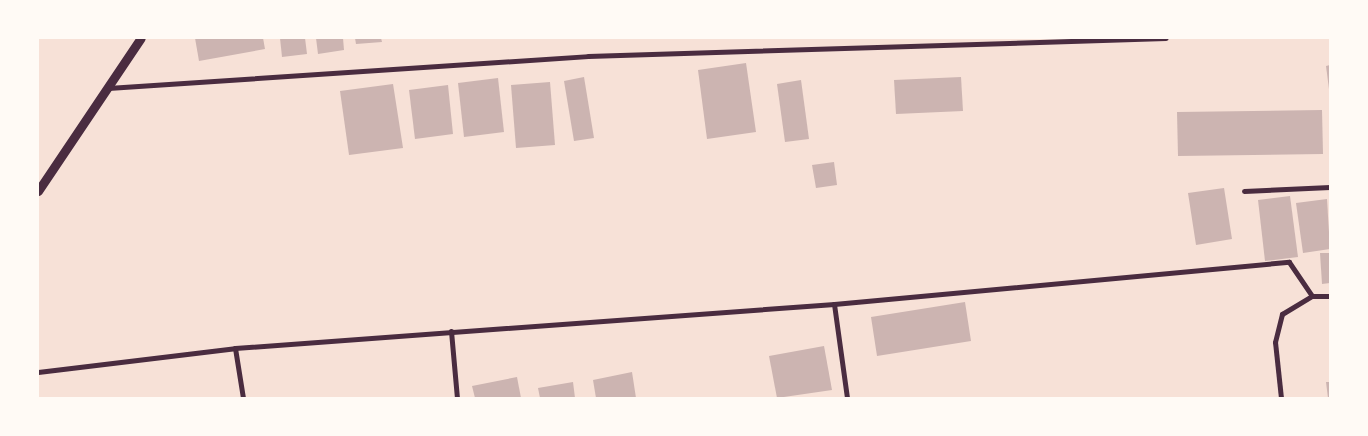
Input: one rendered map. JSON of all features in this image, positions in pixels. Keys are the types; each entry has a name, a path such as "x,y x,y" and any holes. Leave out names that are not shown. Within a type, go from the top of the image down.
{"street":[{"path":"38,191 141,38"},
{"path":"107,88 588,56 1166,38"},
{"path":"1244,191 1330,187"},
{"path":"38,372 235,348 834,304 1289,262 1312,296"},
{"path":"1281,398 1275,342 1282,314 1312,296 1330,296"},
{"path":"834,304 847,398"},
{"path":"451,331 457,398"},
{"path":"235,348 243,398"}],"building":[{"path":"195,38 263,38 265,49 199,61"},
{"path":"280,38 305,38 307,54 282,57"},
{"path":"316,38 343,38 344,50 318,54"},
{"path":"355,38 381,38 382,42 356,44"},
{"path":"746,63 756,132 707,139 698,70"},
{"path":"1330,65 1330,89 1329,89 1326,66"},
{"path":"584,77 594,138 574,141 564,81"},
{"path":"961,77 963,111 896,114 894,80"},
{"path":"498,78 504,132 464,137 458,83"},
{"path":"801,80 809,139 785,142 777,84"},
{"path":"550,82 555,145 516,148 511,85"},
{"path":"393,84 403,148 349,155 340,91"},
{"path":"448,85 453,134 415,139 409,90"},
{"path":"1322,110 1323,154 1178,156 1177,112"},
{"path":"834,162 837,185 816,188 812,165"},
{"path":"1224,188 1232,239 1196,245 1188,193"},
{"path":"1290,196 1298,257 1265,261 1258,200"},
{"path":"1327,199 1330,249 1303,253 1296,203"},
{"path":"1320,253 1330,253 1330,283 1322,284"},
{"path":"965,302 971,341 877,356 871,317"},
{"path":"824,346 832,390 777,398 769,356"},
{"path":"632,372 636,398 596,398 593,380"},
{"path":"517,377 521,398 475,398 472,386"},
{"path":"573,382 575,398 540,398 538,388"},
{"path":"1326,382 1330,382 1330,398 1328,398"}]}
